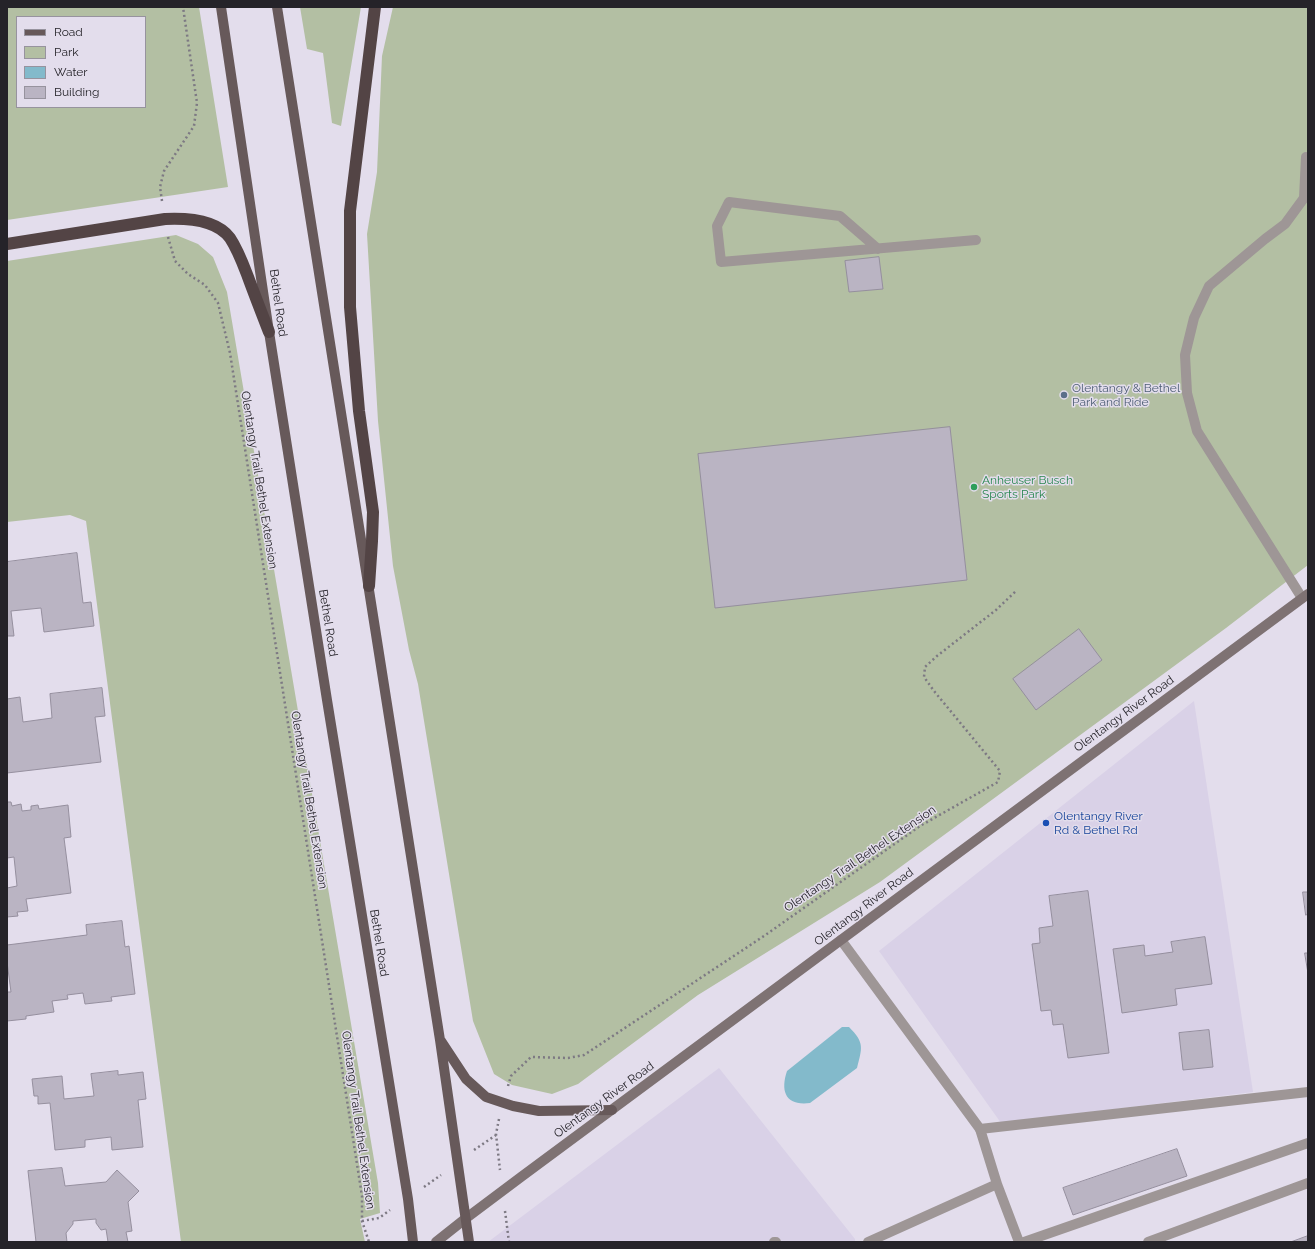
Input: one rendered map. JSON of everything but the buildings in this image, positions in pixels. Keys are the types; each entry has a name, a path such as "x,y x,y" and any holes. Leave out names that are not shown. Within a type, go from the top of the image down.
{"highway":[{"path":"368,586 373,512 359,411 350,307 350,211 374,7"},
{"path":"7,244 165,219 179,218 197,220 216,227 229,238 240,256 269,332"}],"main road":[{"name":"Bethel Road","path":"221,7 269,332 414,1242"},
{"path":"277,7 440,1040 469,1242"},
{"name":"Olentangy River Road","path":"436,1242 1305,596"},
{"path":"440,1040 466,1079 486,1097 513,1106 539,1111 612,1110"}],"street":[{"path":"1305,596 1197,431 1187,393 1185,354 1194,318 1209,286 1285,224 1304,198 1306,157"},
{"path":"878,249 840,216 729,202 717,226 721,262 878,249 976,240"},
{"path":"841,940 980,1129 997,1184 1019,1242"},
{"path":"980,1129 1308,1092"},
{"path":"1024,1242 1308,1143"},
{"path":"1148,1242 1308,1183"},
{"path":"868,1242 997,1184"}],"path":[{"path":"160,187 164,171 194,126 197,103 183,7"},
{"name":"Olentangy Trail Bethel Extension","path":"169,243 175,261 188,274 205,285 218,303 230,353 362,1196 362,1221 379,1218 496,1134"},
{"name":"Olentangy Trail Bethel Extension","path":"511,1076 531,1057 568,1058 584,1055 764,936 920,826 998,782 1000,771 924,677 925,667 996,610 1017,590"},
{"path":"362,1221 369,1242"}],"shaded area":[{"path":"1194,701 1253,1092 1001,1123 879,951"},
{"path":"719,1068 855,1239 855,1242 488,1242"}],"green space":[{"path":"7,7 199,7 228,187 7,220"},
{"path":"300,7 361,7 341,126 332,123 323,53 307,49"},
{"name":"Anheuser Busch Sports Park","path":"393,7 1308,7 1308,565 1226,628 880,882 698,995 578,1084 552,1094 512,1085 494,1074 473,1021 418,684 409,650 393,566 378,421 367,234 377,172 382,56"},
{"path":"176,235 198,244 213,257 227,292 378,1183 380,1213 360,1219 365,1242 181,1242 86,521 70,515 7,522 7,261"}],"water":[{"path":"842,1027 849,1027 858,1037 860,1042 861,1050 857,1068 810,1103 795,1102 790,1100 785,1091 784,1085 787,1071"}],"place":[{"name":"Olentangy & Bethel Park and Ride","path":"1064,395"},
{"name":"Anheuser Busch Sports Park","path":"974,487"},
{"name":"Olentangy River Rd & Bethel Rd","path":"1046,823"}]}
